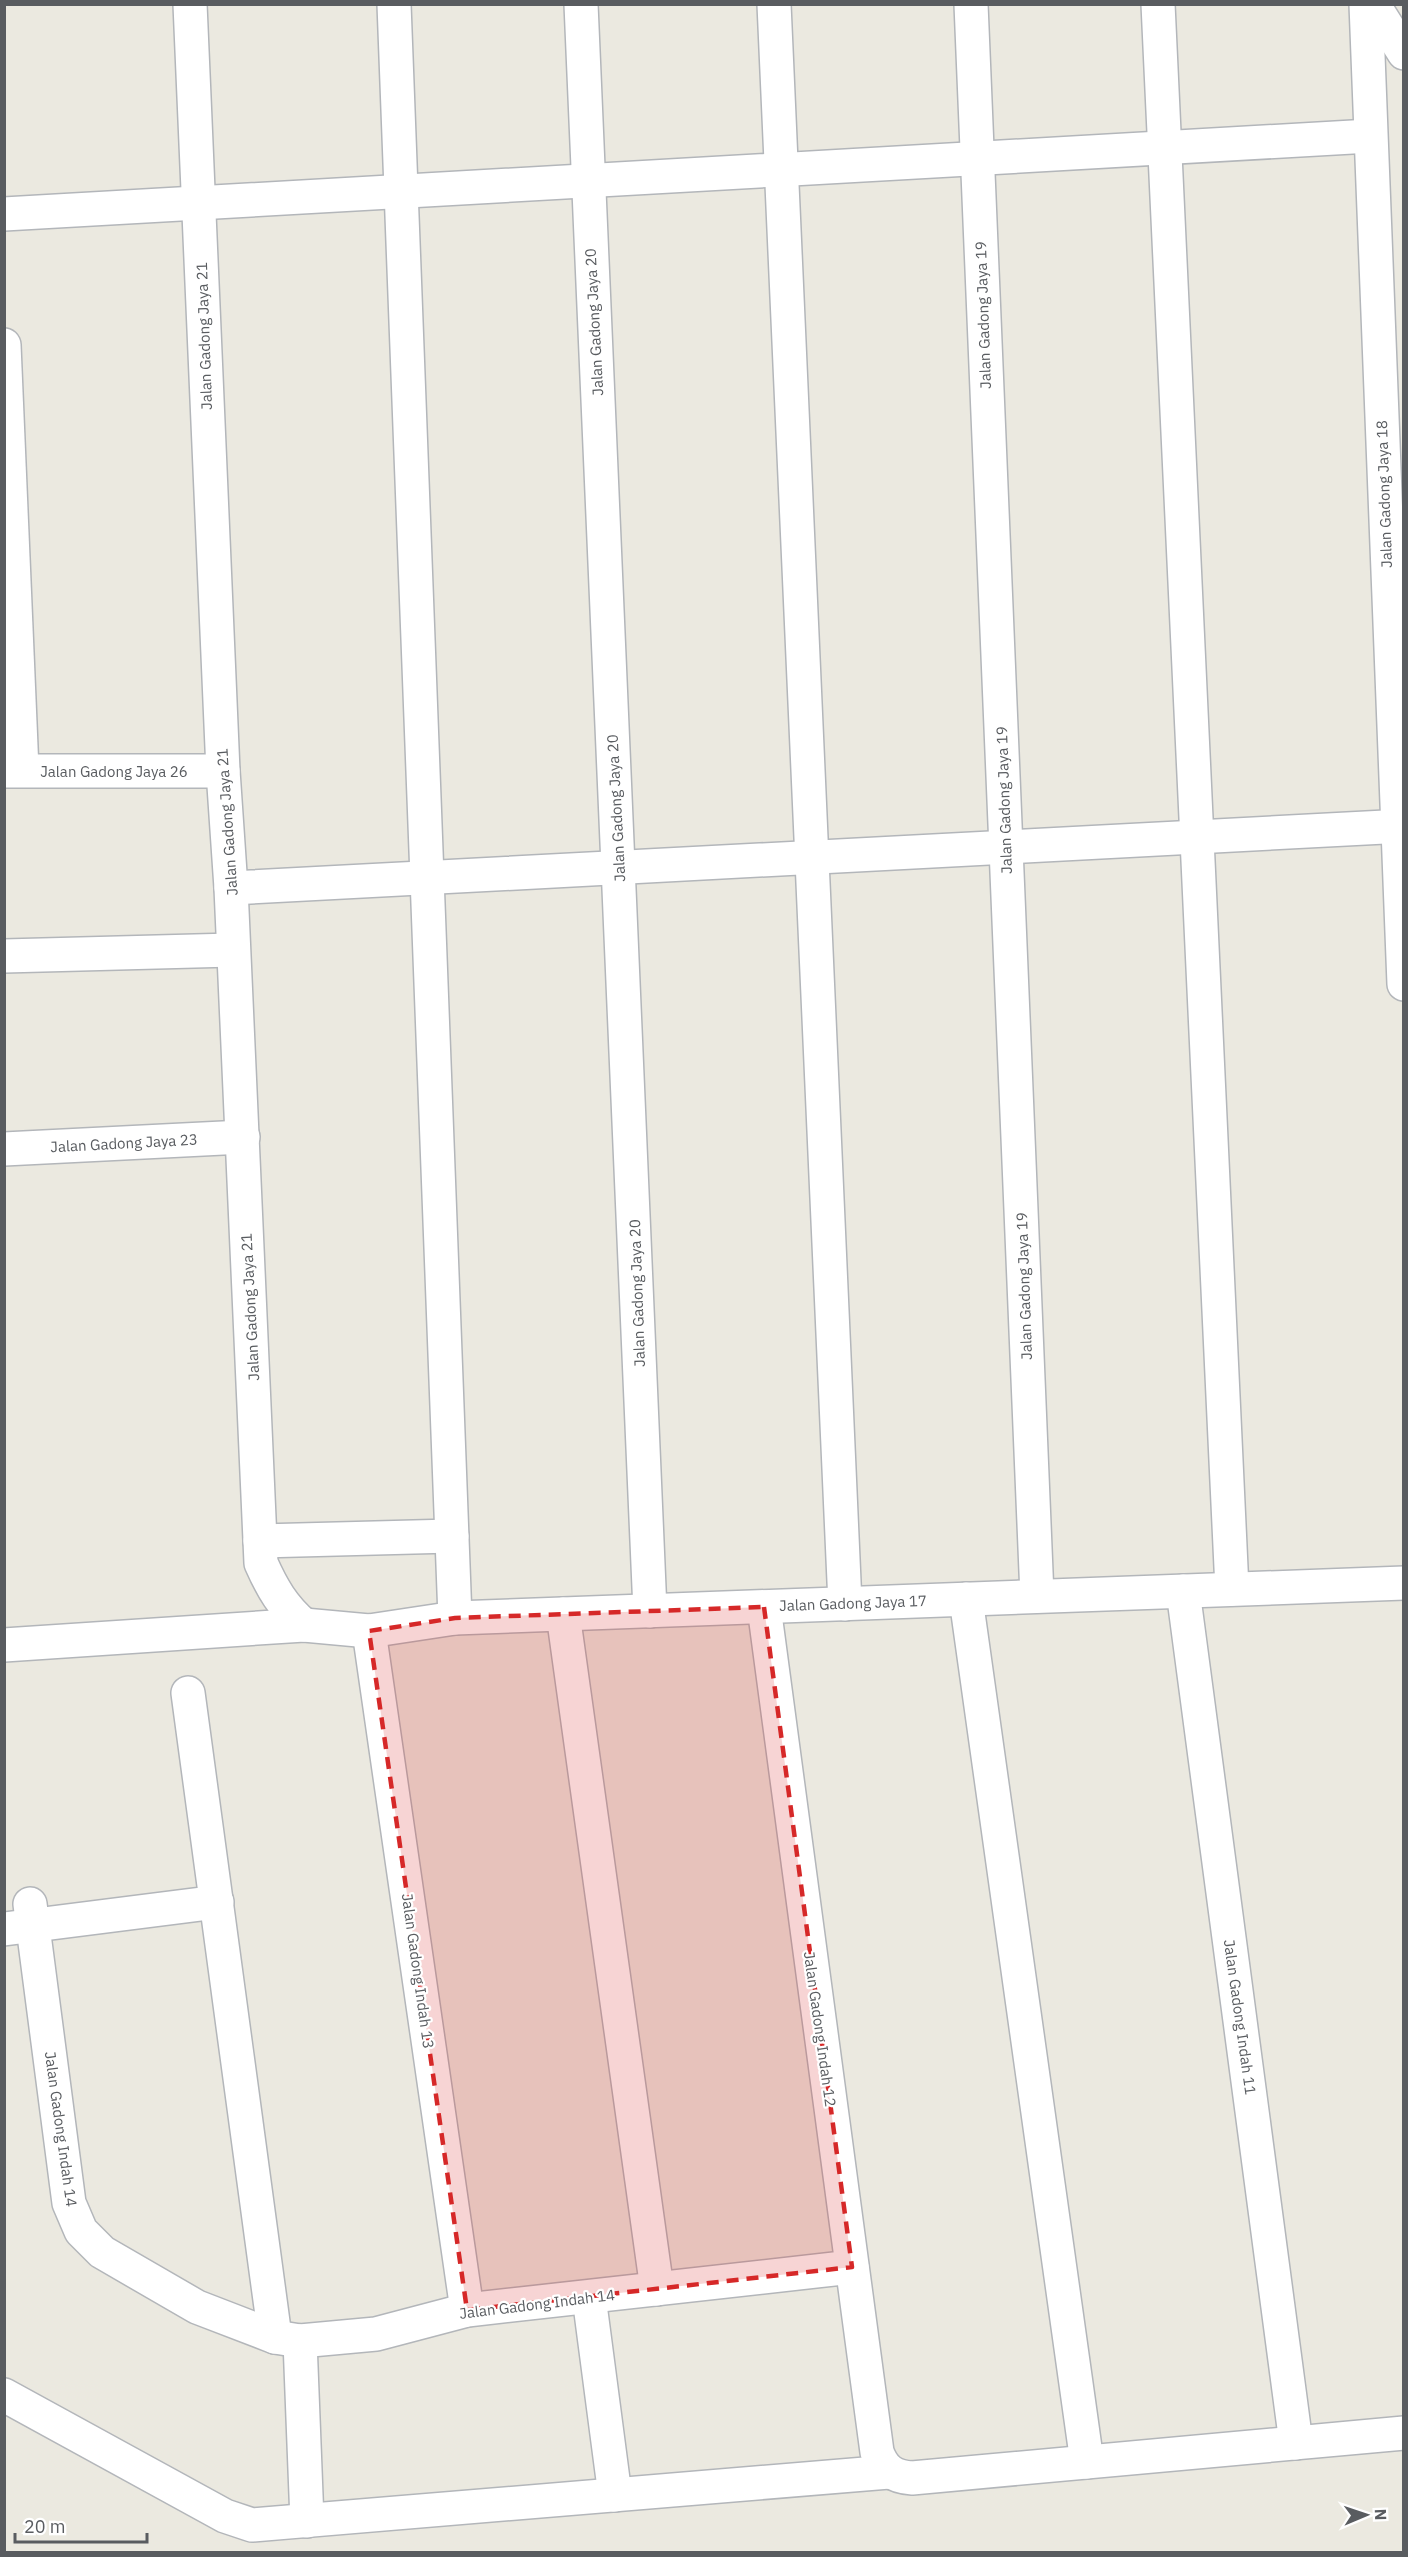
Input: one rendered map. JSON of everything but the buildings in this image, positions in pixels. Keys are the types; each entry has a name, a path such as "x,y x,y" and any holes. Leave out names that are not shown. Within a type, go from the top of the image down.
{"street":[{"name":"Jalan Gadong Jaya 21","path":"190,4 223,771 243,1137 261,1563 272,1588 288,1611 304,1625"},
{"path":"394,4 455,1618"},
{"name":"Jalan Gadong Jaya 20","path":"581,4 650,1611"},
{"path":"774,4 845,1604"},
{"name":"Jalan Gadong Jaya 19","path":"971,4 1036,1596"},
{"path":"1158,4 1232,1589"},
{"name":"Jalan Gadong Jaya 18","path":"1366,4 1401,826 1404,984"},
{"path":"1373,4 1404,53"},
{"path":"4,214 1370,136"},
{"path":"4,345 13,770"},
{"name":"Jalan Gadong Jaya 26","path":"13,770 223,771"},
{"path":"231,888 1401,826"},
{"path":"4,957 233,950"},
{"name":"Jalan Gadong Jaya 23","path":"4,1149 243,1137"},
{"path":"260,1541 452,1536"},
{"name":"Jalan Gadong Jaya 17","path":"4,1645 304,1625 369,1631 455,1618 1404,1583"},
{"name":"Jalan Gadong Indah 11","path":"1184,1591 1296,2443"},
{"path":"966,1599 1087,2462"},
{"name":"Jalan Gadong Indah 12","path":"764,1606 852,2267 883,2462"},
{"path":"563,1614 657,2289"},
{"name":"Jalan Gadong Indah 13","path":"369,1631 467,2310"},
{"path":"188,1693 217,1902 287,2339 307,2521"},
{"path":"23,1919 217,1902"},
{"name":"Jalan Gadong Indah 14","path":"23,1919 69,2203 81,2231 102,2252 197,2307 287,2339 376,2334 467,2310 852,2267"},
{"path":"590,2297 615,2494"},
{"path":"4,2395 233,2520 252,2525 615,2494 883,2462 900,2477 912,2478 1404,2433"}],"highlighted area":[{"path":"764,1607 852,2267 467,2310 369,1631 455,1618"}]}
